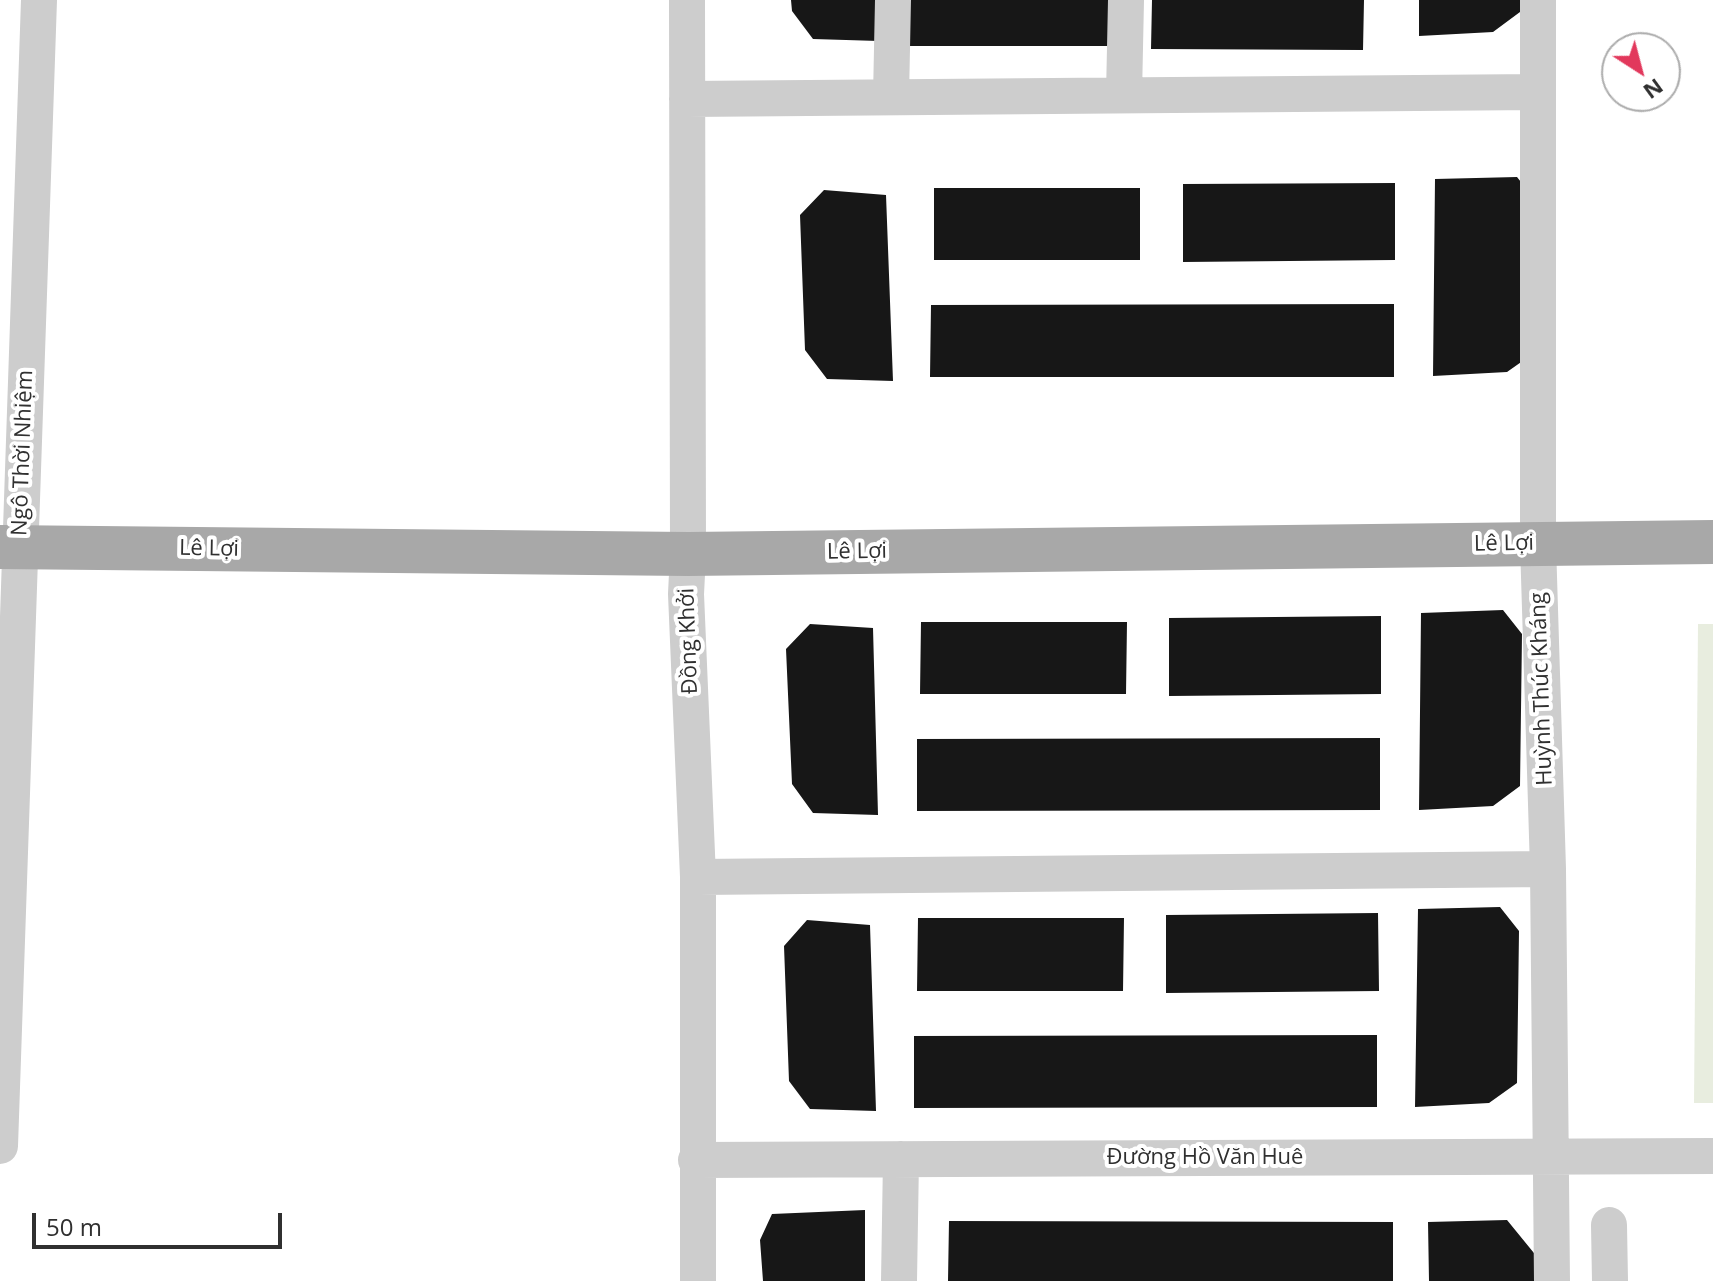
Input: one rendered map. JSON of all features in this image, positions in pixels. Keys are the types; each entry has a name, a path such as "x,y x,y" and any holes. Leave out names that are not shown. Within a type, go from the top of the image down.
{"main road":[{"name":"Lê Lợi","path":"10,547 688,554 1713,542"}],"street":[{"name":"Ngô Thời Nhiệm","path":"0,1146 10,547 39,0"},
{"name":"Đồng Khởi","path":"687,0 686,594 698,877 698,1281"},
{"path":"891,97 893,0"},
{"path":"1124,95 1126,0"},
{"name":"Huỳnh Thúc Kháng","path":"1538,0 1538,544 1548,869 1552,1281"},
{"path":"687,99 1538,92"},
{"path":"698,877 1548,869"},
{"name":"Đường Hồ Văn Huê","path":"696,1160 1713,1156"},
{"path":"899,1281 901,1159"},
{"path":"1609,1225 1610,1281"}],"shaded area":[{"path":"1698,624 1713,624 1713,1103 1694,1103"}],"building":[{"path":"791,0 878,0 879,41 813,39 792,11"},
{"path":"903,0 1109,0 1108,46 903,46"},
{"path":"1152,0 1364,0 1363,50 1151,49"},
{"path":"1419,0 1520,0 1520,12 1493,32 1419,36"},
{"path":"1517,177 1535,200 1534,353 1507,372 1433,376 1435,179"},
{"path":"1395,183 1395,260 1183,262 1183,184"},
{"path":"934,188 1140,188 1140,260 934,260"},
{"path":"824,190 886,195 893,381 827,379 805,350 800,215"},
{"path":"1394,304 1394,377 930,377 931,305"},
{"path":"1503,610 1522,634 1520,786 1493,806 1419,810 1421,613"},
{"path":"1381,616 1381,694 1169,696 1169,618"},
{"path":"921,622 1127,622 1126,694 920,694"},
{"path":"810,624 873,628 878,815 813,813 792,784 786,649"},
{"path":"1380,738 1380,810 917,811 917,739"},
{"path":"1500,907 1519,931 1517,1083 1489,1103 1415,1107 1418,909"},
{"path":"1378,913 1379,991 1166,993 1166,915"},
{"path":"918,918 1124,918 1123,991 917,991"},
{"path":"807,920 870,925 876,1111 810,1109 789,1081 784,946"},
{"path":"1377,1035 1377,1107 914,1108 914,1036"},
{"path":"865,1210 865,1281 763,1281 760,1240 772,1214"},
{"path":"1507,1220 1538,1258 1538,1281 1429,1281 1428,1222"},
{"path":"949,1221 1393,1222 1393,1281 948,1281"}]}
